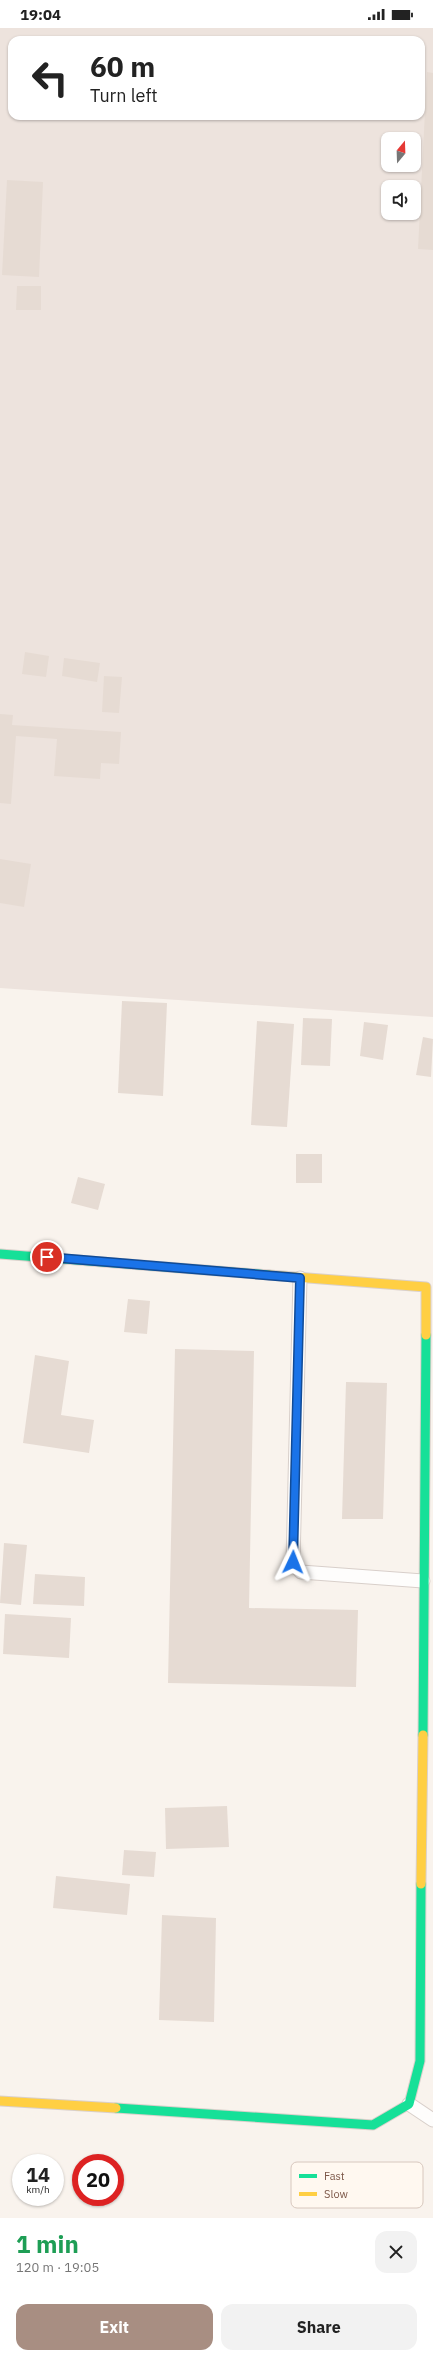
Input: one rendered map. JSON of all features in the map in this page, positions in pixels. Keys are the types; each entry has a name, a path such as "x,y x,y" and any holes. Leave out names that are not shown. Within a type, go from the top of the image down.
{"street":[{"path":"0,1254 426,1287 420,2061 408,2104 373,2125 0,2101"}],"lane":[{"path":"300,1278 293,1562 301,1572 424,1581"},
{"path":"420,2061 433,2061"},
{"path":"408,2104 433,2120"}],"shaded area":[{"path":"0,28 433,28 433,1017 0,988"}],"building":[{"path":"427,72 433,73 433,250 418,249 419,220 421,220"},
{"path":"7,180 43,182 39,277 2,275"},
{"path":"17,286 41,286 41,310 16,310"},
{"path":"25,652 49,656 46,677 22,674"},
{"path":"64,658 100,663 97,682 62,676"},
{"path":"104,676 122,677 119,713 102,712"},
{"path":"0,714 13,715 12,725 121,732 119,764 101,763 100,779 54,776 57,739 16,736 11,804 0,803"},
{"path":"0,859 31,864 24,907 0,903"},
{"path":"122,1001 167,1003 163,1096 118,1093"},
{"path":"303,1018 332,1019 330,1066 301,1065"},
{"path":"257,1021 294,1024 287,1127 251,1125"},
{"path":"364,1022 388,1025 383,1060 360,1056"},
{"path":"423,1037 433,1039 431,1077 416,1075"},
{"path":"296,1154 322,1154 322,1183 296,1183"},
{"path":"78,1177 105,1184 98,1210 71,1203"},
{"path":"128,1299 150,1301 147,1334 124,1332"},
{"path":"175,1349 254,1351 249,1608 358,1610 356,1687 168,1683"},
{"path":"35,1355 69,1361 61,1415 94,1420 89,1453 23,1443"},
{"path":"346,1382 387,1383 383,1519 342,1519"},
{"path":"4,1543 27,1545 21,1605 0,1603"},
{"path":"35,1574 85,1577 84,1606 33,1604"},
{"path":"5,1614 71,1618 69,1658 3,1654"},
{"path":"227,1806 229,1847 166,1849 165,1808"},
{"path":"124,1850 156,1852 154,1877 122,1875"},
{"path":"56,1876 130,1884 127,1915 53,1908"},
{"path":"162,1915 216,1918 214,2022 159,2020"}],"traffic: fast":[{"path":"0,1254 269,1275"},
{"path":"423,1735 426,1335"},
{"path":"116,2108 373,2125 409,2104 420,2061 421,1884"}],"traffic: slow":[{"path":"269,1275 426,1287 426,1335"},
{"path":"421,1884 423,1735"},
{"path":"0,2101 116,2108"}],"route":[{"path":"47,1257 300,1278 297,1456 293,1562"}]}
